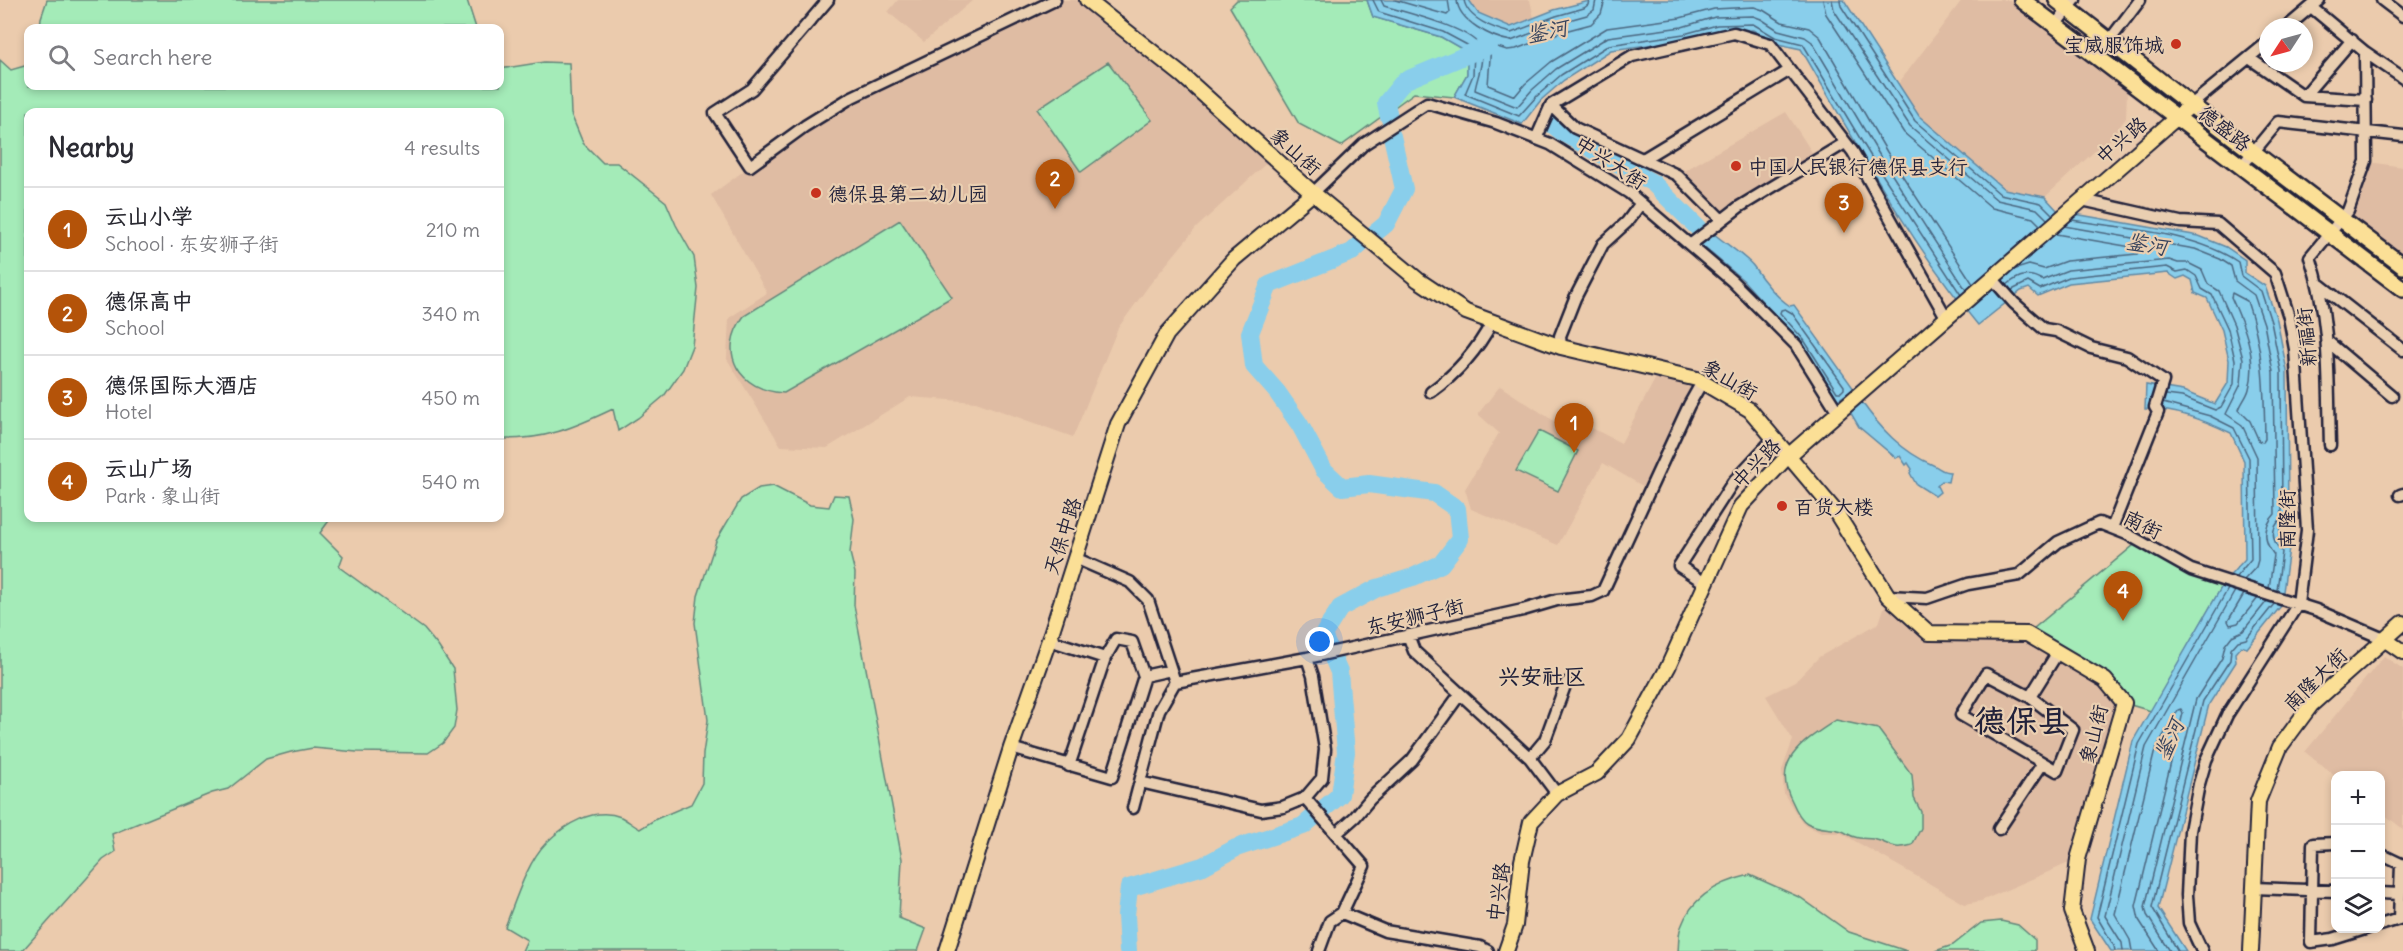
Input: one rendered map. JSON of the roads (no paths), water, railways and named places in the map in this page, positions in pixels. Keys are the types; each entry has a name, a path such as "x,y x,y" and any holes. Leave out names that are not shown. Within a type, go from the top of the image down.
{"highway":[{"name":"德盛路","path":"2022,0 2403,289"},
{"path":"2067,3 2109,41 2403,266"}],"main road":[{"name":"象山街","path":"1087,0 1183,76 1313,193 1418,280 1466,312 1561,348 1697,379 1750,410 1835,511 1888,596 1929,633 2027,634 2105,680 2124,703 2078,859 2072,911 2087,951"},
{"name":"中兴路","path":"1506,951 1515,925 1522,861 1531,822 1557,794 1597,773 1629,739 1668,667 1741,506 1787,456 2191,105"},
{"name":"天保中路","path":"947,951 1118,423 1167,334 1234,259 1313,193"},
{"name":"南隆大街","path":"2251,951 2258,801 2280,747 2311,705 2403,623"},
{"path":"2384,639 2403,652"}],"street":[{"path":"828,0 752,89 715,113 750,166 805,126 852,97 1055,0"},
{"path":"2109,41 2140,0"},
{"path":"2382,0 2403,15"},
{"path":"2055,25 2067,3"},
{"path":"2298,18 2315,3 2366,52 2403,78"},
{"path":"1536,139 1551,105 1632,56 1734,33 1770,44 1845,143 1952,312"},
{"path":"2304,96 2352,40"},
{"path":"2191,105 2259,50"},
{"path":"2331,234 2348,211 2366,161 2366,52"},
{"path":"2250,58 2304,96 2366,100"},
{"path":"1643,159 1790,70"},
{"name":"中兴大街","path":"1313,193 1364,144 1427,103 1496,123 1536,139 1560,150 1629,193 1732,281 1796,345 1838,412"},
{"path":"1551,105 1575,128 1677,175 1722,220"},
{"path":"2241,167 2278,122 2403,136"},
{"path":"1690,245 1739,207 1845,143"},
{"name":"南隆街","path":"2082,200 2180,222 2218,224 2275,273 2289,317 2295,349 2307,530 2298,604 2227,715 2206,760 2199,784 2190,831 2187,895 2189,923 2202,951"},
{"path":"1561,348 1560,336 1571,307 1603,244 1627,222 1641,203"},
{"name":"新福街","path":"2330,445 2326,341 2320,285 2310,258 2331,234"},
{"path":"1992,278 2014,303 2044,329 2056,331 2091,348 2127,357 2163,381 2155,407 2158,412 2112,528"},
{"path":"2320,285 2403,350"},
{"path":"1431,392 1452,378 1486,334 1492,322"},
{"path":"2326,341 2392,396"},
{"name":"东安狮子街","path":"1175,682 1364,646 1523,610 1557,600 1592,596 1603,591 1689,405 1702,382"},
{"path":"1705,583 1679,566 1733,482 1773,439"},
{"name":"南街","path":"1888,596 1927,598 1968,584 2019,575 2058,542 2099,524 2127,534 2191,570 2298,604 2384,639"},
{"path":"1075,558 1130,582 1148,600 1175,682 1159,710 1133,808"},
{"path":"1408,635 1414,651 1530,758 1557,794"},
{"path":"1011,748 1070,766 1112,777 1144,676 1132,642 1116,639 1105,658 1070,766"},
{"path":"1049,640 1105,658"},
{"path":"2030,697 2058,652"},
{"path":"1140,782 1261,810 1283,807 1305,798 1322,778 1325,749 1313,676 1307,658"},
{"path":"1144,676 1171,670"},
{"path":"1986,674 2030,697 2073,730 2057,771 2043,763 1961,715 1986,674"},
{"path":"1530,758 1545,740 1566,683"},
{"path":"1337,833 1412,760 1460,694"},
{"path":"1998,829 2043,763"},
{"path":"1305,798 1364,866 1342,914 1330,921 1319,951"},
{"path":"2331,843 2313,844 2311,942 2352,933"},
{"path":"2385,856 2401,864 2399,919 2385,923"},
{"path":"2253,888 2331,891"},
{"path":"2385,893 2400,894"},
{"path":"1342,914 1385,931 1480,947 1488,951"}],"water":[{"name":"鉴河","path":"1367,0 1469,0 1478,13 1511,27 1554,10 1593,0 1844,0 1919,116 2004,189 2045,197 2058,211 2199,236 2226,247 2245,260 2245,273 2265,286 2277,320 2287,371 2288,524 2280,528 2280,534 2282,542 2289,548 2281,606 2247,648 2241,646 2235,653 2236,662 2209,704 2158,908 2186,951 2111,951 2090,919 2133,741 2225,581 2245,559 2244,461 2231,433 2189,416 2145,409 2146,385 2183,391 2215,404 2228,383 2229,360 2222,330 2207,298 2195,293 2192,280 2185,276 2177,279 2168,273 2069,283 2038,296 2029,288 2021,291 1978,325 1906,226 1801,49 1773,43 1753,30 1717,31 1685,40 1611,50 1564,80 1541,100 1522,124 1454,97 1467,74 1467,52 1441,37 1373,17"},
{"path":"1713,233 1751,263 1779,298 1790,306 1794,305 1854,389 1836,401 1786,328 1743,280 1700,244"},
{"path":"1861,401 1884,430 1902,446 1922,460 1943,471 1950,472 1948,482 1942,481 1937,486 1940,492 1935,496 1916,484 1908,463 1906,465 1900,456 1896,458 1859,427 1849,410"}],"waterway":[{"path":"1389,117 1386,103 1404,81 1488,46"},
{"path":"1552,124 1565,134 1653,183 1698,228"},
{"path":"1375,233 1386,224 1404,189 1392,136"},
{"path":"1128,951 1126,915 1129,888 1203,866 1236,848 1303,826 1340,795 1346,752 1339,672 1323,635 1340,608 1377,588 1413,577 1441,564 1460,539 1457,509 1434,493 1369,484 1342,487 1324,470 1300,425 1277,392 1254,366 1250,333 1269,285 1352,252 1361,244"}],"place":[{"name":"宝威服饰城","path":"2176,44"},
{"name":"中国人民银行德保县支行","path":"1736,166"},
{"name":"德保县第二幼儿园","path":"816,193"},
{"name":"德保高中","path":"1055,209"},
{"name":"德保国际大酒店","path":"1844,233"},
{"name":"云山小学","path":"1574,453"},
{"name":"百货大楼","path":"1782,506"},
{"name":"云山广场","path":"2123,621"}],"district":[{"name":"兴安社区","path":"1542,676"},
{"name":"德保县","path":"2022,720"}]}
